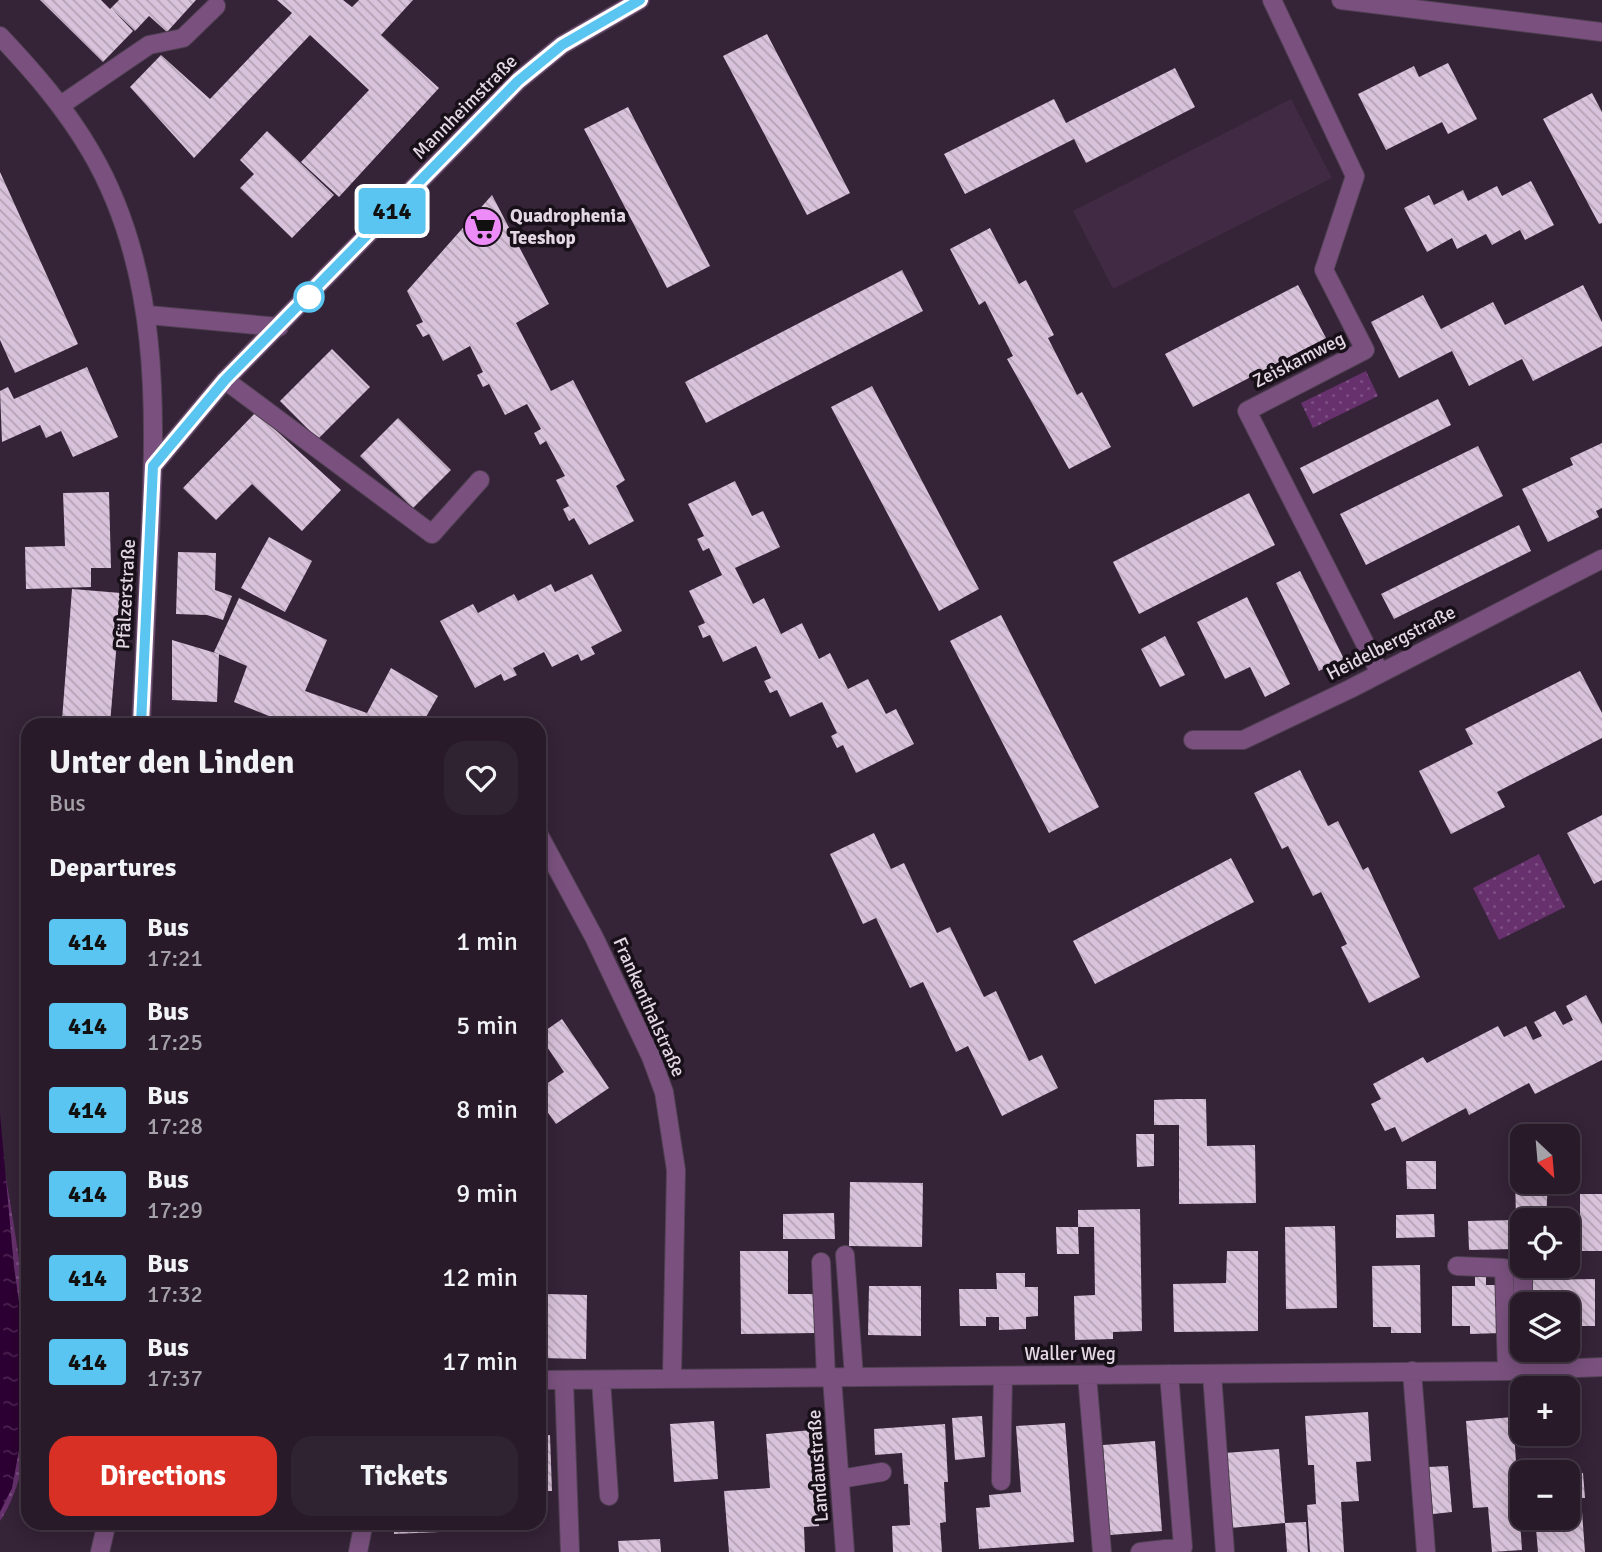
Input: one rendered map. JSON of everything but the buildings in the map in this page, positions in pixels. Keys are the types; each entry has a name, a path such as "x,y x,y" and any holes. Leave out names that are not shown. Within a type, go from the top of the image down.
{"street":[{"name":"Mannheimstraße","path":"153,466 225,380 518,81 562,45 640,0"},
{"name":"Zeiskamweg","path":"1272,0 1355,176 1324,270 1365,350 1247,411 1380,673"},
{"path":"1341,0 1602,32"},
{"path":"61,105 149,45 183,38 216,6"},
{"name":"Pfälzerstraße","path":"0,36 61,105 92,153 113,197 136,265 148,316 153,387 153,466 141,718"},
{"path":"148,316 279,327"},
{"path":"225,380 432,534 480,480"},
{"name":"Heidelbergstraße","path":"1193,740 1243,740 1602,559"},
{"name":"Frankenthalstraße","path":"546,848 594,937 651,1057 664,1092 676,1170 672,1377"},
{"path":"845,1255 853,1377"},
{"name":"Landaustraße","path":"821,1262 845,1552"},
{"path":"1457,1266 1504,1268 1515,1371"},
{"path":"1515,1371 1518,1362"},
{"name":"Waller Weg","path":"546,1380 1515,1371 1602,1367"},
{"path":"1412,1371 1426,1552"},
{"path":"1140,1552 1183,1548 1170,1374"},
{"path":"1212,1374 1225,1552"},
{"path":"1087,1375 1102,1552"},
{"path":"1001,1481 1003,1376"},
{"path":"564,1380 570,1552"},
{"path":"601,1380 609,1496"},
{"path":"840,1479 882,1472"},
{"path":"100,1552 105,1530"},
{"path":"358,1552 362,1530"}],"shaded area":[{"path":"1291,99 1332,178 1113,289 1073,211"},
{"path":"1366,371 1378,396 1313,428 1301,403"},
{"path":"1539,854 1565,907 1499,940 1473,888"},
{"path":"0,1140 21,1275 21,1469 18,1484 0,1521"}],"water":[{"path":"0,1114 21,1316 21,1439 12,1488 0,1512"}],"bus line":[{"name":"414","path":"141,718 153,466 225,380 518,81 562,45 640,0"}],"place":[{"name":"Quadrophenia Teeshop","path":"483,227"}]}
